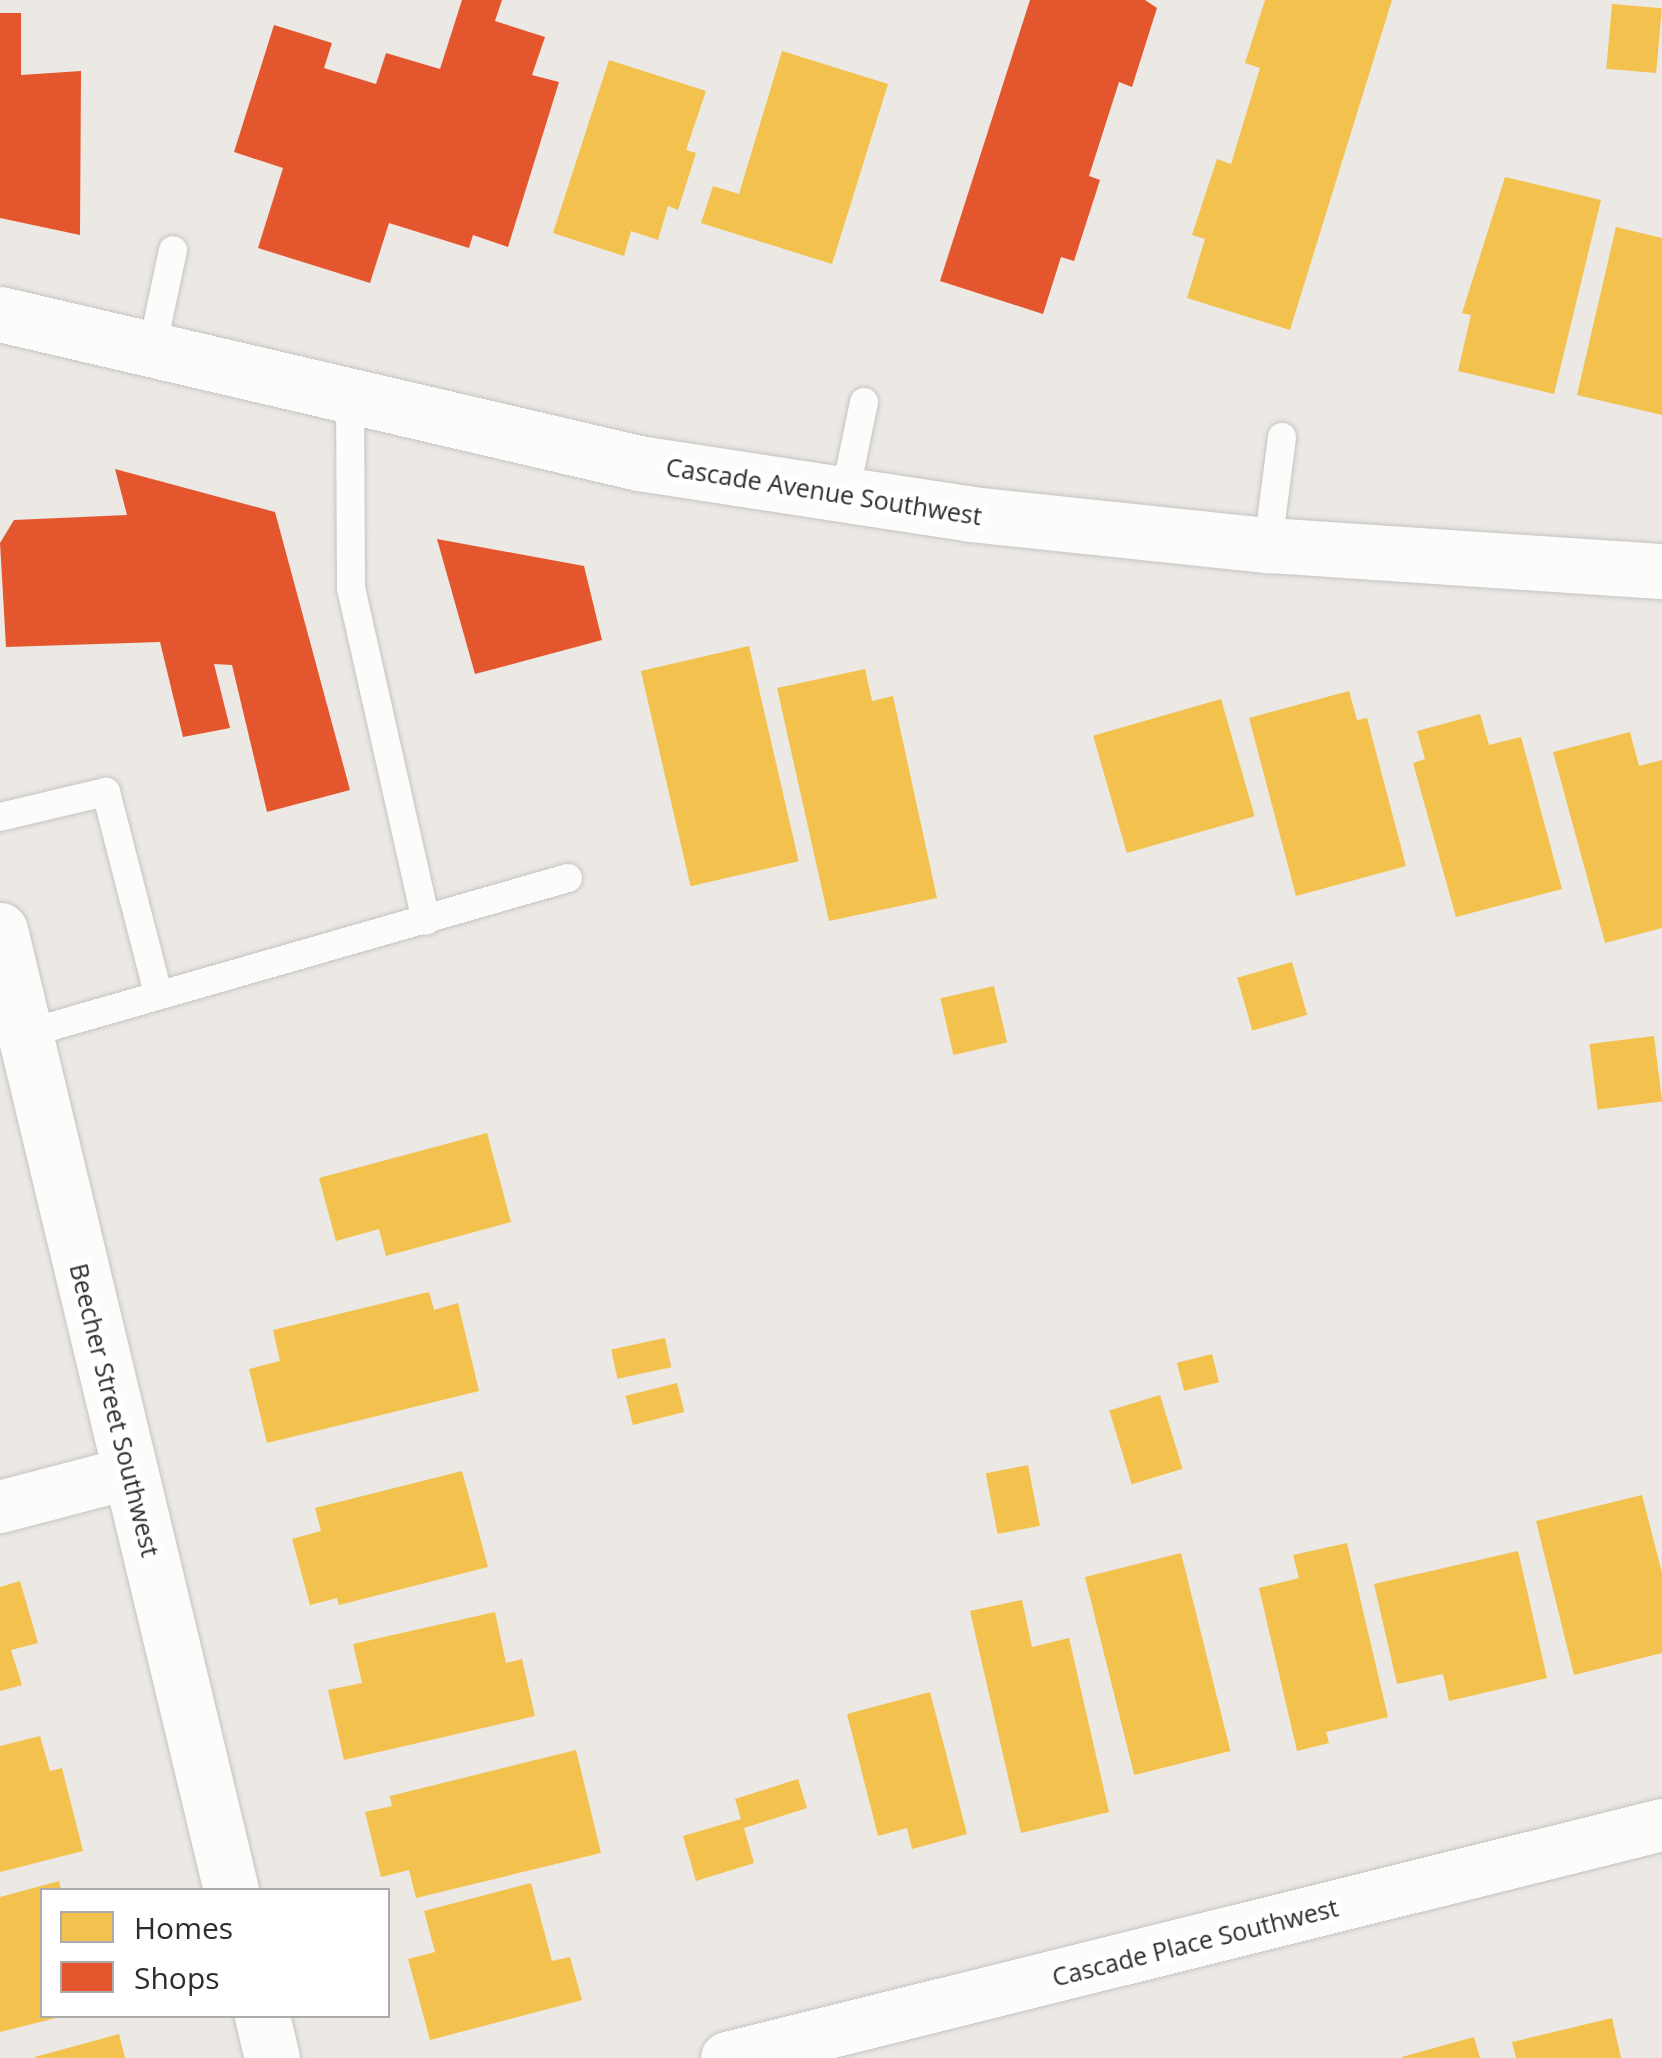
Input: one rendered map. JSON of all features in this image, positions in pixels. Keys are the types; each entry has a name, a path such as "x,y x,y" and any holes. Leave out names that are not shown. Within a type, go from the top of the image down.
{"main road":[{"name":"Cascade Avenue Southwest","path":"0,314 639,463 845,494 1268,545 1662,571"},
{"name":"Beecher Street Southwest","path":"0,930 232,1888"},
{"path":"262,2018 272,2058"}],"street":[{"path":"0,1507 130,1472"},
{"name":"Cascade Place Southwest","path":"727,2058 1662,1826"}],"lane":[{"path":"152,349 174,250"},
{"path":"350,396 351,588 426,921"},
{"path":"845,494 864,402"},
{"path":"1268,545 1282,437"},
{"path":"0,817 106,792 158,993"},
{"path":"25,1034 568,878"}],"building: Homes":[{"path":"1265,0 1392,0 1290,330 1187,298 1205,239 1192,235 1217,159 1231,164 1260,68 1245,63"},
{"path":"1612,4 1662,8 1656,73 1606,69"},
{"path":"782,51 888,84 832,264 701,223 713,186 739,194"},
{"path":"609,60 706,91 686,150 696,153 678,210 668,206 658,240 631,231 624,256 553,233"},
{"path":"1505,177 1601,200 1554,394 1458,371 1471,315 1462,313"},
{"path":"1616,227 1662,238 1662,415 1577,395"},
{"path":"749,646 799,861 691,886 641,671"},
{"path":"865,669 872,701 893,696 937,898 829,921 777,688"},
{"path":"1349,691 1357,720 1367,718 1406,866 1296,896 1249,718"},
{"path":"1221,699 1255,816 1127,853 1093,736"},
{"path":"1480,714 1489,745 1521,737 1562,889 1456,917 1413,763 1425,759 1417,731"},
{"path":"1630,732 1639,766 1662,760 1662,928 1605,943 1553,752"},
{"path":"1292,962 1307,1015 1252,1031 1237,978"},
{"path":"994,986 1007,1043 953,1055 940,998"},
{"path":"1654,1036 1662,1102 1598,1109 1589,1044"},
{"path":"487,1133 511,1222 386,1256 379,1229 336,1241 319,1178"},
{"path":"429,1292 434,1310 458,1303 479,1391 267,1443 249,1369 280,1361 273,1330"},
{"path":"665,1338 671,1367 617,1379 611,1349"},
{"path":"1212,1354 1219,1382 1184,1391 1177,1363"},
{"path":"677,1383 684,1412 633,1425 626,1396"},
{"path":"1160,1395 1183,1469 1132,1484 1109,1410"},
{"path":"1028,1465 1040,1526 998,1534 986,1473"},
{"path":"462,1471 488,1567 339,1605 337,1598 310,1605 292,1539 321,1531 315,1508"},
{"path":"1642,1495 1662,1573 1662,1653 1574,1675 1536,1521"},
{"path":"1347,1543 1388,1717 1326,1732 1329,1743 1297,1751 1259,1588 1299,1578 1293,1555"},
{"path":"1518,1551 1547,1678 1449,1701 1443,1674 1397,1684 1374,1584"},
{"path":"1181,1553 1230,1751 1134,1775 1085,1577"},
{"path":"20,1581 38,1643 11,1650 22,1685 0,1691 0,1587"},
{"path":"1022,1600 1032,1647 1069,1638 1109,1812 1021,1833 970,1611"},
{"path":"495,1612 506,1663 522,1659 535,1716 344,1760 328,1690 362,1683 353,1644"},
{"path":"930,1692 967,1834 912,1849 907,1828 878,1836 847,1714"},
{"path":"40,1736 50,1771 62,1768 83,1851 0,1872 0,1746"},
{"path":"576,1750 601,1853 416,1898 409,1870 381,1877 365,1812 392,1806 390,1796"},
{"path":"798,1779 807,1808 744,1828 754,1863 696,1881 683,1836 741,1819 735,1799"},
{"path":"59,1881 61,1888 40,1888 40,2018 56,2018 0,2032 0,1897"},
{"path":"531,1883 552,1961 570,1957 582,2000 430,2040 408,1959 435,1952 424,1911"},
{"path":"1612,2018 1621,2058 1516,2058 1512,2042"},
{"path":"119,2034 125,2058 35,2058 35,2057"},
{"path":"1474,2037 1480,2058 1402,2058 1402,2057"}],"building: Shops":[{"path":"462,0 502,0 495,21 545,37 532,75 559,82 508,247 473,235 469,248 389,223 370,283 258,248 283,168 234,152 274,25 332,43 324,68 376,84 386,53 440,69"},
{"path":"1030,0 1145,0 1157,8 1132,87 1119,82 1089,176 1100,180 1074,261 1061,257 1043,314 940,281"},
{"path":"0,13 21,13 21,75 81,71 80,235 0,218"},
{"path":"115,469 275,512 350,790 267,812 232,665 214,664 230,728 183,737 160,642 6,647 0,543 14,520 127,515"},
{"path":"437,539 584,566 602,640 475,674"}]}
